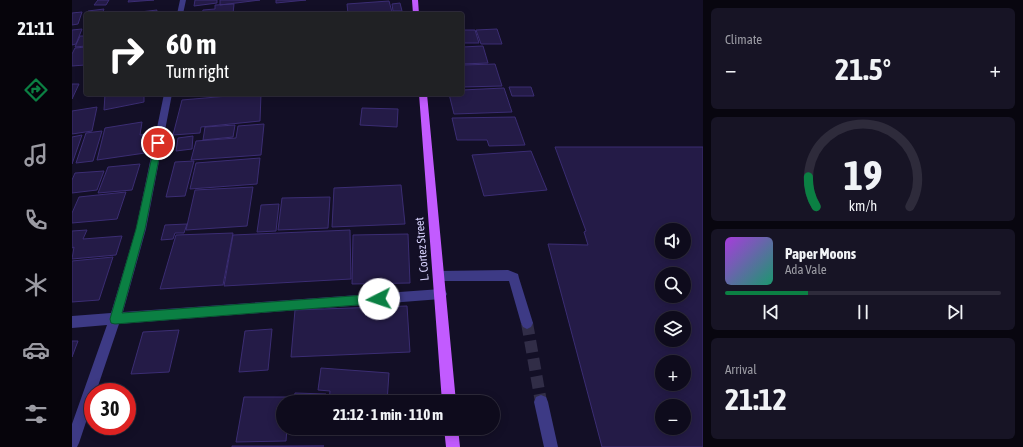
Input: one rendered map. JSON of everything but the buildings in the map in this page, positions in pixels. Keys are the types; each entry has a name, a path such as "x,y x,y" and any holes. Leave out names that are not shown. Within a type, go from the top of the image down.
{"main road":[{"path":"415,0 416,12"},
{"name":"L. Cortez Street","path":"424,96 448,395"},
{"path":"452,435 453,447"}],"street":[{"path":"180,12 183,0"},
{"path":"72,443 115,319 141,229 168,96"},
{"path":"439,276 508,275 514,278 527,323"},
{"path":"72,322 441,294"},
{"path":"541,402 551,447"}],"tunnel":[{"path":"527,323 541,402"}],"route":[{"path":"158,143 141,229 115,319 379,299"}]}
